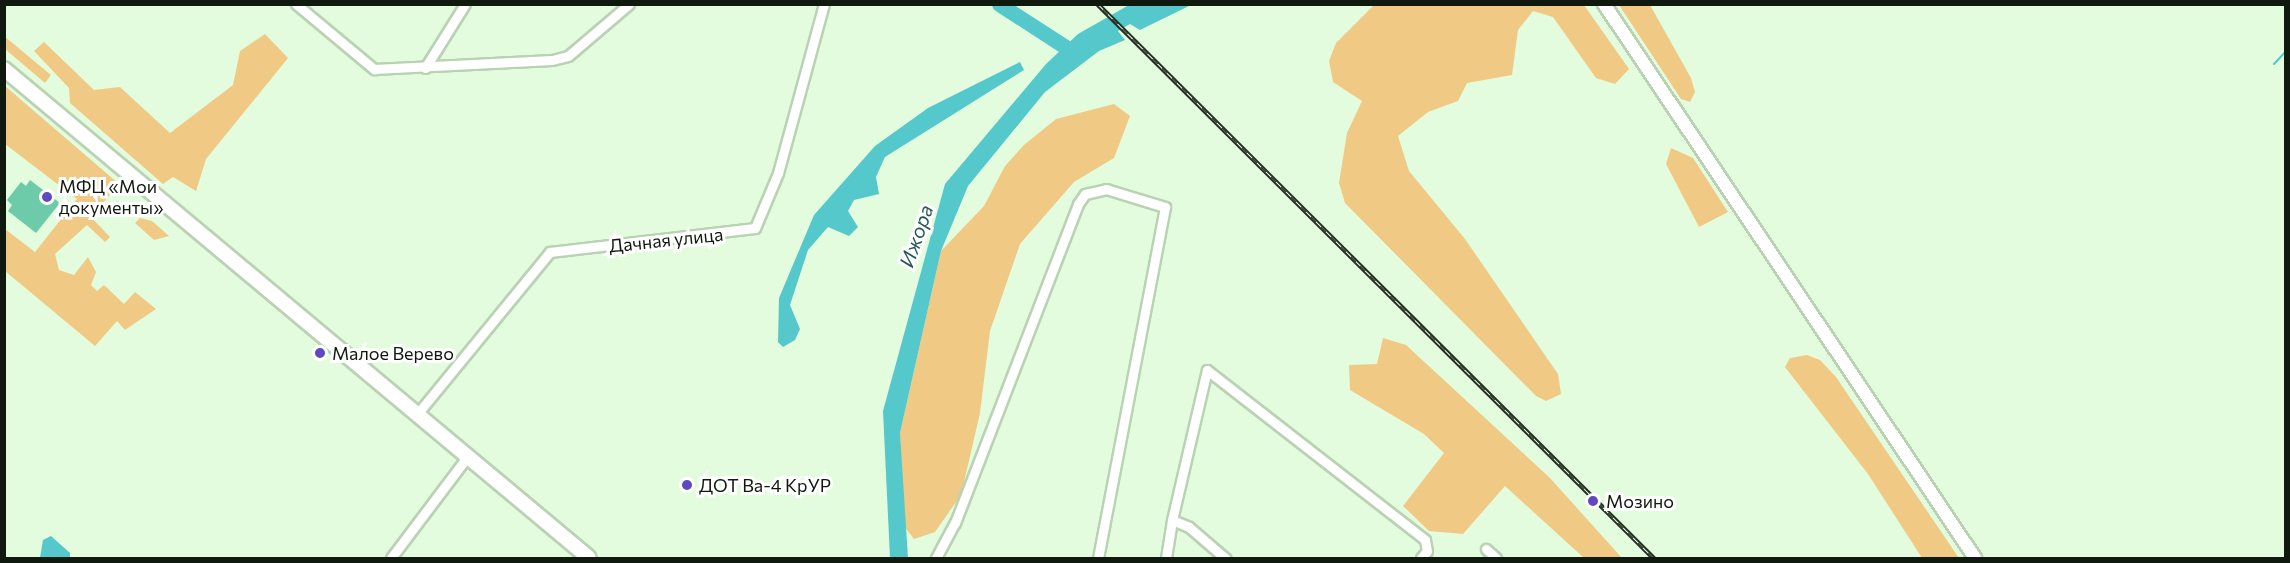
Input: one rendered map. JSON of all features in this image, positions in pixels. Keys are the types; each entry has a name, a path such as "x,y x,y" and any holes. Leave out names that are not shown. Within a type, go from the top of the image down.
{"main road":[{"path":"4,69 589,558"}],"street":[{"path":"296,4 374,69 425,68 568,56 629,4"},
{"path":"425,68 465,4"},
{"name":"Дачная улица","path":"418,413 549,252 755,228 778,172 824,4"},
{"path":"1604,4 1975,558"},
{"path":"936,558 955,524 1078,204 1085,194 1106,189 1165,207 1098,558"},
{"path":"1166,558 1172,520 1207,370 1425,540 1427,551 1421,558"},
{"path":"391,558 468,456"},
{"path":"1172,520 1189,526 1225,558"},
{"path":"1486,549 1496,558"}],"shaded area":[{"path":"1374,5 1584,5 1629,69 1615,84 1596,78 1553,17 1533,11 1518,30 1512,75 1467,83 1458,101 1428,112 1398,136 1409,171 1465,239 1558,374 1561,394 1546,401 1536,396 1345,203 1339,183 1347,133 1362,101 1333,82 1329,61 1336,43"},
{"path":"1619,5 1650,5 1691,78 1695,92 1690,102 1681,99"},
{"path":"265,34 288,58 206,159 196,191 173,177 163,184 70,103 69,88 34,51 44,42 94,90 120,87 170,133 233,85 240,51"},
{"path":"4,36 51,75 45,83 5,49"},
{"path":"5,86 126,190 122,194 115,189 91,217 110,237 105,242 87,225 55,254 59,270 74,275 88,257 96,272 91,285 97,291 104,285 124,304 135,292 156,309 125,330 117,321 95,346 5,271 5,229 35,252 77,199 5,144"},
{"path":"1114,104 1130,116 1114,158 1074,182 1020,244 990,331 980,413 961,495 935,532 914,539 903,525 900,433 941,251 984,206 1005,166 1024,145 1056,119"},
{"path":"1671,148 1693,158 1728,212 1699,227 1666,164"},
{"path":"140,218 152,221 169,236 154,240 135,223"},
{"path":"1383,338 1406,345 1550,478 1622,558 1584,558 1505,486 1463,534 1429,531 1403,506 1444,453 1424,434 1350,390 1349,365 1377,364"},
{"path":"1807,355 1820,360 1836,377 1959,558 1922,558 1868,474 1785,367 1790,358"}],"water":[{"name":"Ижора","path":"1129,5 1191,5 1140,30 1130,24 1118,31 1125,40 1099,51 1045,92 968,186 941,251 900,433 908,558 890,558 883,411 945,184 1046,64 1078,34"},
{"path":"1020,62 1024,70 885,157 876,177 879,194 854,200 848,211 858,227 849,236 828,227 808,250 790,305 800,329 795,340 783,347 778,342 779,298 814,215 875,146 928,108"},
{"path":"51,536 70,553 70,558 40,558 43,540"}],"building":[{"path":"30,180 60,203 36,233 8,211 12,205 7,200 21,182 26,186"}],"waterway":[{"path":"999,4 1070,50"},
{"path":"2274,64 2286,51"}],"railway":[{"path":"1098,4 1654,558"}],"place":[{"name":"МФЦ «Мои документы»","path":"47,197"},
{"name":"Малое Верево","path":"320,353"},
{"name":"ДОТ Ва-4 КрУР","path":"687,485"},
{"name":"Мозино","path":"1593,501"}]}
